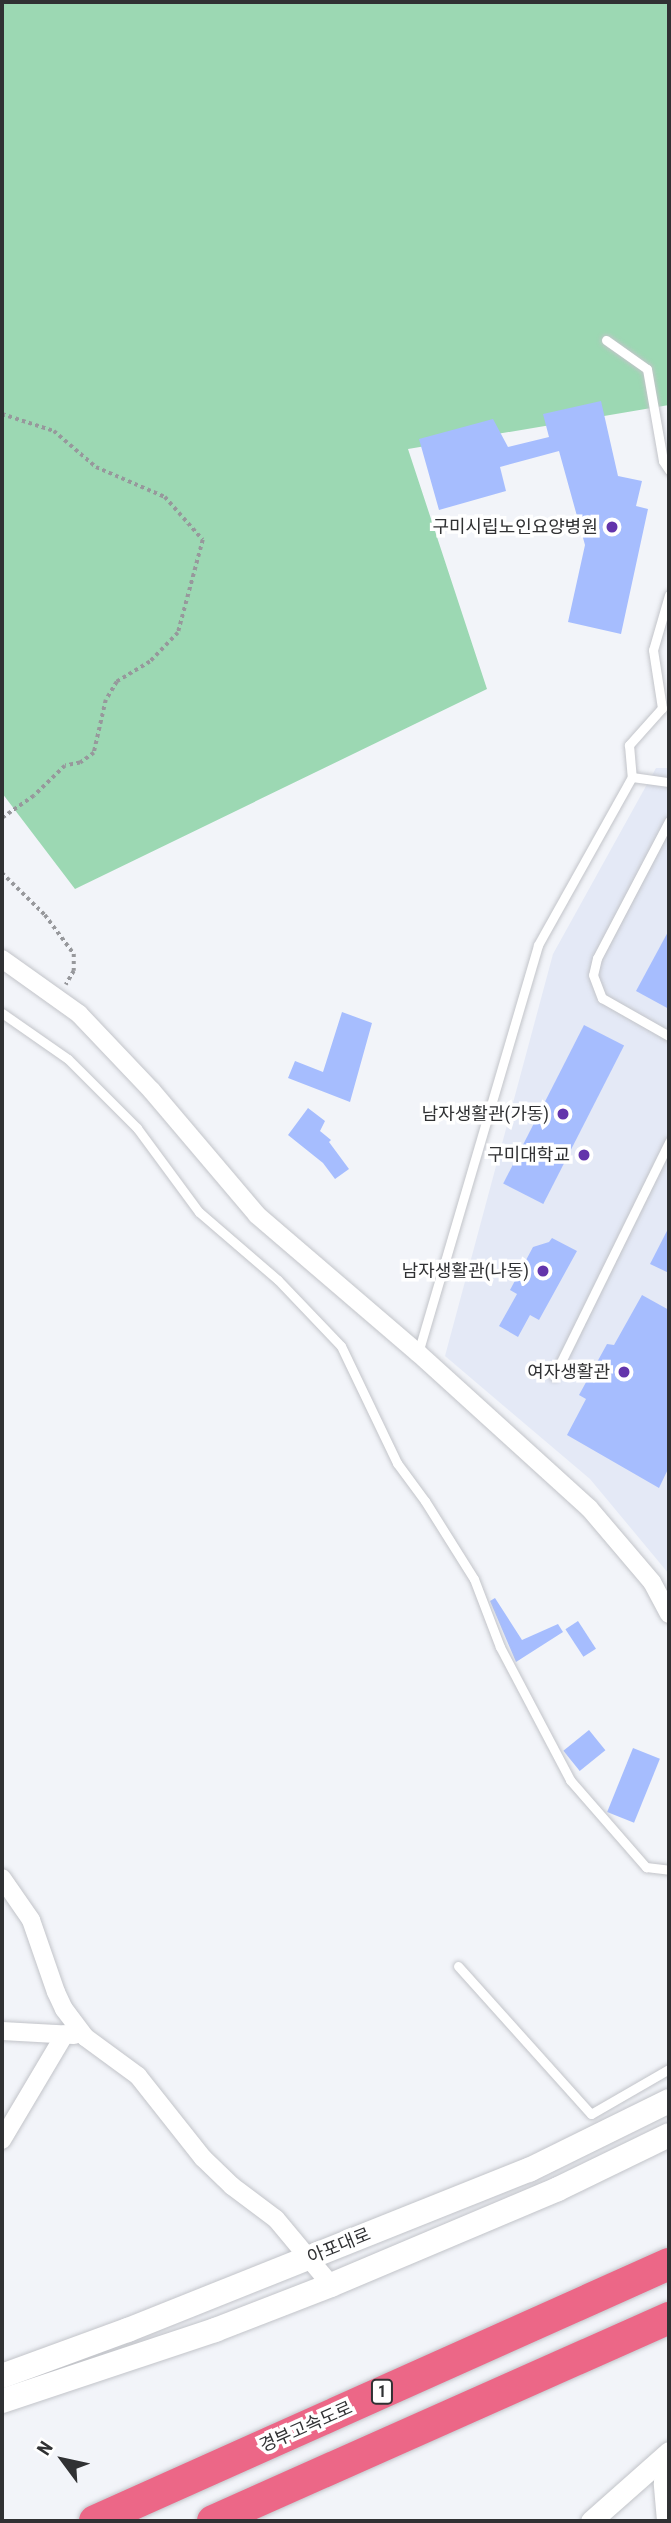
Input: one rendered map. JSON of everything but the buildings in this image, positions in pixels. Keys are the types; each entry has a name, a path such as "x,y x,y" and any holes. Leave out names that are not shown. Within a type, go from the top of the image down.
{"highway":[{"name":"경부고속도로","path":"95,2521 669,2264"},
{"path":"214,2521 669,2318"}],"main road":[{"name":"아포대로","path":"2,2375 128,2330 529,2170 669,2101"},
{"name":"아포대로","path":"2,2401 215,2330 331,2285 558,2189 669,2135"}],"street":[{"path":"2,959 79,1014 152,1091 257,1215 418,1353 589,1508 652,1582 669,1614"},
{"path":"2,1878 31,1920 56,1992 64,2009 85,2037 138,2076 204,2158 232,2186 276,2219 331,2285"},
{"path":"2,2031 85,2037"},
{"path":"2,2140 65,2034"},
{"path":"591,2521 669,2454"},
{"path":"666,2521 663,2483 669,2454"}],"lane":[{"path":"606,340 647,369 663,461 669,470"},
{"path":"418,1353 538,945 632,777 629,745 662,708 653,650 669,595"},
{"path":"632,777 669,782"},
{"path":"669,821 597,958 593,975 602,998 669,1036"},
{"path":"2,1013 68,1059 138,1128 199,1212 278,1280 341,1346 397,1463 425,1501 474,1579 500,1647 570,1780 646,1867 669,1870"},
{"path":"555,1376 669,1142"},
{"path":"458,1966 591,2114 669,2068"}],"path":[{"path":"2,414 54,431 96,467 165,497 203,540 178,633 150,662 117,682 106,701 94,753 80,763 65,765 34,796 2,818"},
{"path":"2,873 45,915 74,954 74,971 57,999"}],"shaded area":[{"name":"구미대학교","path":"656,768 669,768 669,1574 590,1479 445,1356 553,954"}],"green space":[{"path":"2,2 669,2 669,405 408,449 487,689 75,889 2,793"}],"place":[{"name":"구미시립노인요양병원","path":"612,527"},
{"name":"남자생활관(가동)","path":"563,1114"},
{"name":"구미대학교","path":"584,1155"},
{"name":"남자생활관(나동)","path":"543,1271"},
{"name":"여자생활관","path":"624,1372"}]}
